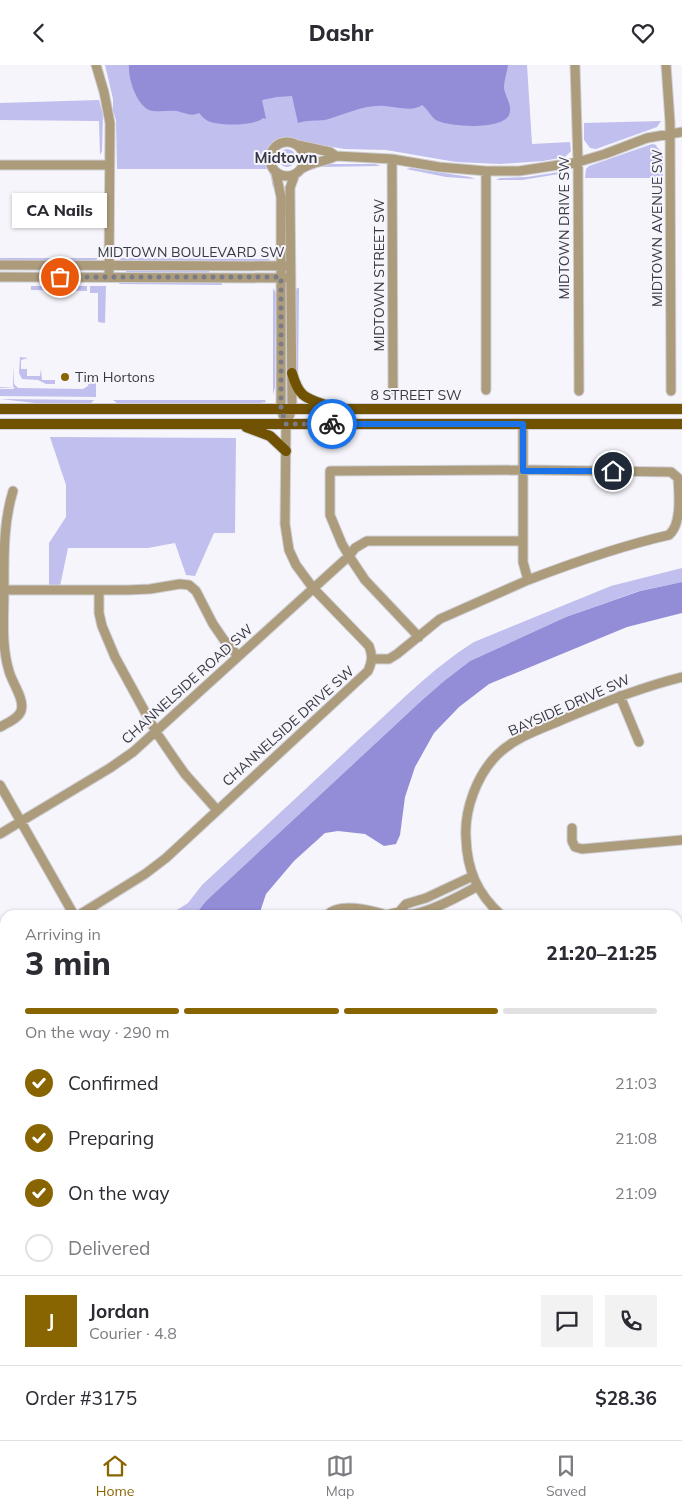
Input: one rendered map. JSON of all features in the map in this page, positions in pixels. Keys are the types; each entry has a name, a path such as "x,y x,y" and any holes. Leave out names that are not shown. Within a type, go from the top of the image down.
{"main road":[{"path":"292,373 302,395 328,406 344,409"},
{"name":"8 STREET SW","path":"0,407 17,409 682,409"},
{"path":"0,424 682,424"},
{"path":"236,424 270,436 286,451"}],"street":[{"path":"96,65 110,123 109,277"},
{"name":"MIDTOWN DRIVE SW","path":"574,65 578,162 579,391"},
{"name":"MIDTOWN AVENUE SW","path":"666,65 670,134 671,391"},
{"path":"419,637 366,580 342,544 330,515 330,471 672,472 678,478 680,504 674,531 669,535 629,544 528,580 440,619 419,637 389,659 372,659 369,646 313,588 296,565 289,550 285,524 286,424 281,409 280,197 276,173 270,161 270,154 279,143 285,141 336,156 392,159 439,167 486,171 534,170 578,162 647,138 682,131"},
{"path":"286,424 292,409 290,188 304,157 298,145"},
{"path":"276,173 289,176 310,164 336,156"},
{"name":"MIDTOWN STREET SW","path":"392,159 393,390"},
{"path":"0,165 110,165"},
{"path":"486,171 486,390"},
{"name":"MIDTOWN BOULEVARD SW","path":"0,265 291,266"},
{"name":"MIDTOWN BOULEVARD SW","path":"0,277 292,278"},
{"path":"523,424 523,562 528,580"},
{"path":"0,727 16,718 22,710 21,701 9,672 4,643 5,527 13,491"},
{"name":"CHANNELSIDE ROAD SW","path":"0,834 110,768 133,752 349,556 355,548 367,541 523,541"},
{"path":"4,590 142,590 180,584 189,585 196,591 224,640 238,656"},
{"path":"99,591 99,613 105,635 156,732 185,774 217,810"},
{"name":"CHANNELSIDE DRIVE SW","path":"87,910 145,874 166,858 368,671 372,659"},
{"name":"BAYSIDE DRIVE SW","path":"496,910 473,876 467,857 465,826 469,805 479,780 497,755 519,738 652,684 682,677"},
{"path":"620,696 639,741"},
{"path":"0,785 71,910"},
{"path":"572,828 572,841 575,847 582,849 682,840"},
{"path":"400,910 406,904 426,898 473,876"},
{"path":"427,910 478,886"},
{"path":"332,910 344,907 366,910"}],"shaded area":[{"path":"105,65 527,65 532,144 570,142 571,151 565,157 543,161 500,164 456,162 386,150 345,149 301,142 288,137 277,139 267,150 266,156 273,179 273,188 268,169 117,169 116,120"},
{"path":"129,65 508,65 504,88 510,111 505,120 476,126 454,125 438,121 422,105 410,109 385,106 362,108 325,120 298,123 292,96 262,100 266,119 263,118 253,123 245,124 220,124 208,121 199,113 191,115 177,111 149,110 144,107 134,90"},
{"path":"99,100 103,114 102,151 100,155 99,121 0,120 0,103"},
{"path":"661,121 657,127 596,149 590,148 584,140 584,123"},
{"path":"652,144 657,145 663,153 663,178 585,178 586,169 589,166"},
{"path":"287,149 293,152 296,158 293,164 287,167 281,164 278,158 281,152"},
{"path":"322,164 375,164 381,166 318,167"},
{"path":"411,168 475,179 446,177 406,169"},
{"path":"559,172 565,173 522,180 496,180 500,178 527,177"},
{"path":"0,258 98,259 91,261 0,261"},
{"path":"121,258 270,260 264,262 125,261 120,260"},
{"path":"126,270 209,270 209,273 126,273"},
{"path":"120,281 221,282 222,285 119,284"},
{"path":"31,286 87,286 87,291 31,290"},
{"path":"90,286 106,286 105,323 98,322 98,293 90,293"},
{"path":"273,288 276,293 275,387 273,395"},
{"path":"297,288 299,288 298,382 296,371"},
{"path":"284,290 287,290 287,392 284,392"},
{"path":"20,357 28,358 21,360 21,369 27,369 27,376 40,376 41,369 42,380 55,380 55,384 22,379 19,373"},
{"path":"13,365 14,384 18,388 83,389 88,386 89,381 96,381 96,397 0,396 0,389 13,389 15,387 0,388 13,387"},
{"path":"0,399 94,400 91,403 35,403"},
{"path":"113,400 265,400 266,402 117,403"},
{"path":"50,437 236,438 235,533 214,533 195,576 186,575 175,543 148,548 68,548 60,586 49,586 49,543 66,517 66,485"},
{"path":"682,568 682,582 639,591 566,617 470,661 420,702 206,901 199,910 177,910 188,903 202,885 414,688 443,664 474,642 611,586"},
{"path":"682,582 682,613 627,627 489,684 459,707 434,733 415,767 405,797 400,835 396,844 384,846 365,834 338,831 325,833 294,861 266,894 261,910 199,910 206,901 420,702 470,661 566,617 640,591"}],"way so far":[{"path":"60,277 281,277 281,409 286,424 332,424"}],"place":[{"name":"CA Nails","path":"60,277"},
{"name":"Tim Hortons","path":"65,377"}],"district":[{"name":"Midtown","path":"286,158"}],"route":[{"path":"332,424 523,424 523,471 613,471"}]}
